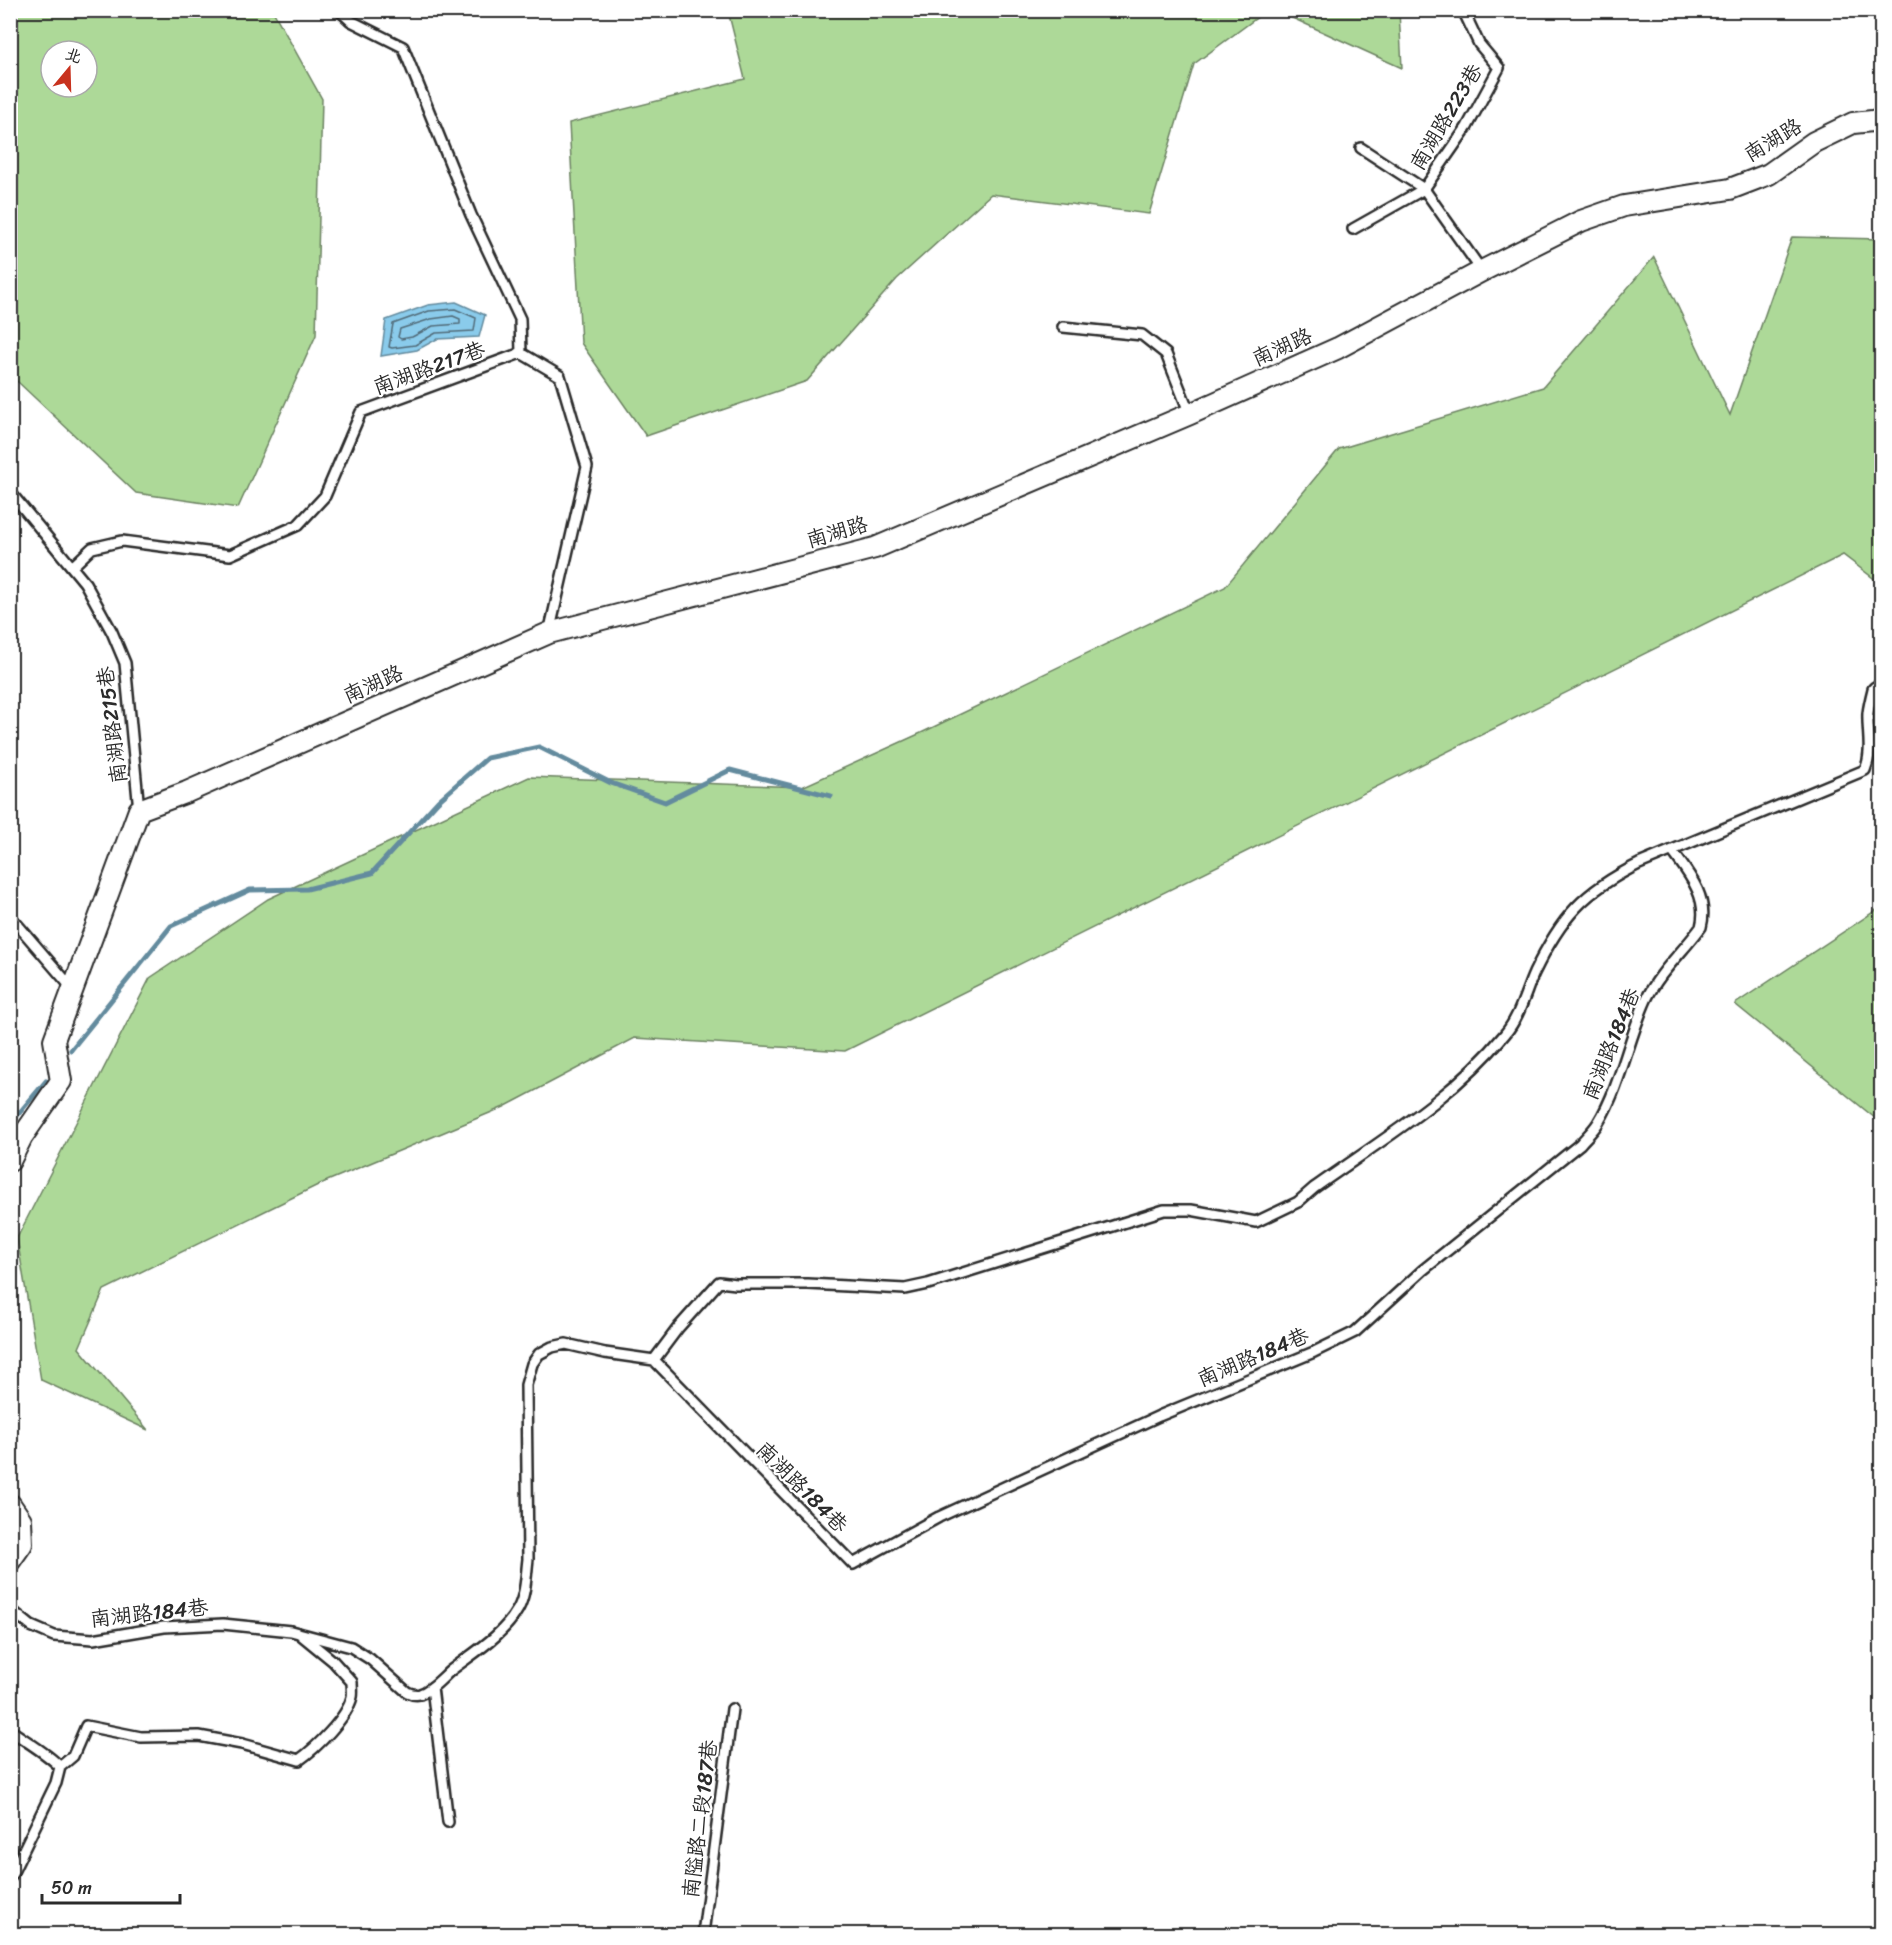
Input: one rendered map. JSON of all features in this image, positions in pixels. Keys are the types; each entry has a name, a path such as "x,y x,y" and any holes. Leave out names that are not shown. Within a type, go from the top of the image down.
{"street":[{"name":"南湖路","path":"139,810 187,792 549,633 875,548 1190,414 1338,348 1581,221 1624,206 1730,189 1769,174 1814,142 1853,123 1881,120"},
{"path":"10,1161 22,1137 61,1081 54,1040 139,810"},
{"path":"10,1504 21,1520 22,1544 10,1561"}],"lane":[{"path":"339,10 351,21 403,47 471,215 520,319 521,353 560,376 587,467 549,633"},
{"name":"南湖路223巷","path":"1463,10 1479,44 1499,68 1467,127 1424,189 1482,271"},
{"path":"1353,229 1424,189 1360,148"},
{"path":"1063,327 1142,335 1166,354 1190,414"},
{"name":"南湖路217巷","path":"72,567 92,548 122,541 230,555 298,525 325,496 361,412 521,353"},
{"name":"南湖路215巷","path":"10,492 85,584 112,632 125,663 139,810"},
{"path":"448,1822 432,1687 490,1641 512,1618 522,1597 528,1559 526,1385 532,1364 539,1354 552,1347 566,1344 605,1353 654,1360 678,1328 719,1282 905,1289 928,1284 1164,1210 1191,1210 1256,1222 1280,1212 1298,1202 1314,1188 1424,1110 1473,1070 1507,1032 1555,933 1567,915 1585,897 1611,878 1639,864 1673,852 1865,770 1870,738 1868,714 1873,689 1875,687 1881,690"},
{"name":"南湖路184巷","path":"654,1360 853,1564 939,1517 1159,1416 1314,1352 1355,1332 1423,1270 1580,1144 1596,1125 1608,1105 1638,1019 1652,989 1659,976 1701,927 1704,917 1703,902 1673,852"},
{"path":"10,916 72,988"},
{"name":"南湖路184巷","path":"10,1609 31,1626 54,1636 93,1639 164,1627 224,1624 298,1633 351,1647 370,1659 407,1692 414,1695 421,1694 432,1687"},
{"path":"10,1878 56,1783 60,1767 73,1756 86,1726 141,1737 199,1736 242,1744 298,1760 314,1749 336,1724 352,1697 352,1682 333,1661 298,1633"},
{"name":"南隘路二段187巷","path":"703,1935 732,1708"},
{"path":"10,1730 53,1759 60,1767"}],"green space":[{"path":"728,10 1266,11 1194,64 1149,214 991,194 897,279 807,381 646,436 581,343 569,123 745,79"},
{"path":"10,11 273,11 322,99 316,335 238,508 136,493 11,378"},
{"path":"1277,11 1399,11 1402,68"},
{"path":"1792,237 1881,239 1881,584 1843,555 845,1051 635,1038 504,1107 320,1184 104,1290 79,1348 148,1430 41,1380 17,1238 150,978 268,899 529,777 802,787 921,733 1225,587 1339,449 1543,387 1654,257 1730,415"},
{"path":"1881,907 1881,1123 1735,1004"}],"water":[{"path":"456,302 485,315 479,337 437,339 417,350 381,356 386,320 428,305"}],"waterway":[{"path":"71,1050 171,926 250,890 307,889 372,873 438,801 487,758 539,747 611,783 665,802 730,770 831,796"},
{"path":"10,1124 46,1081"}]}
